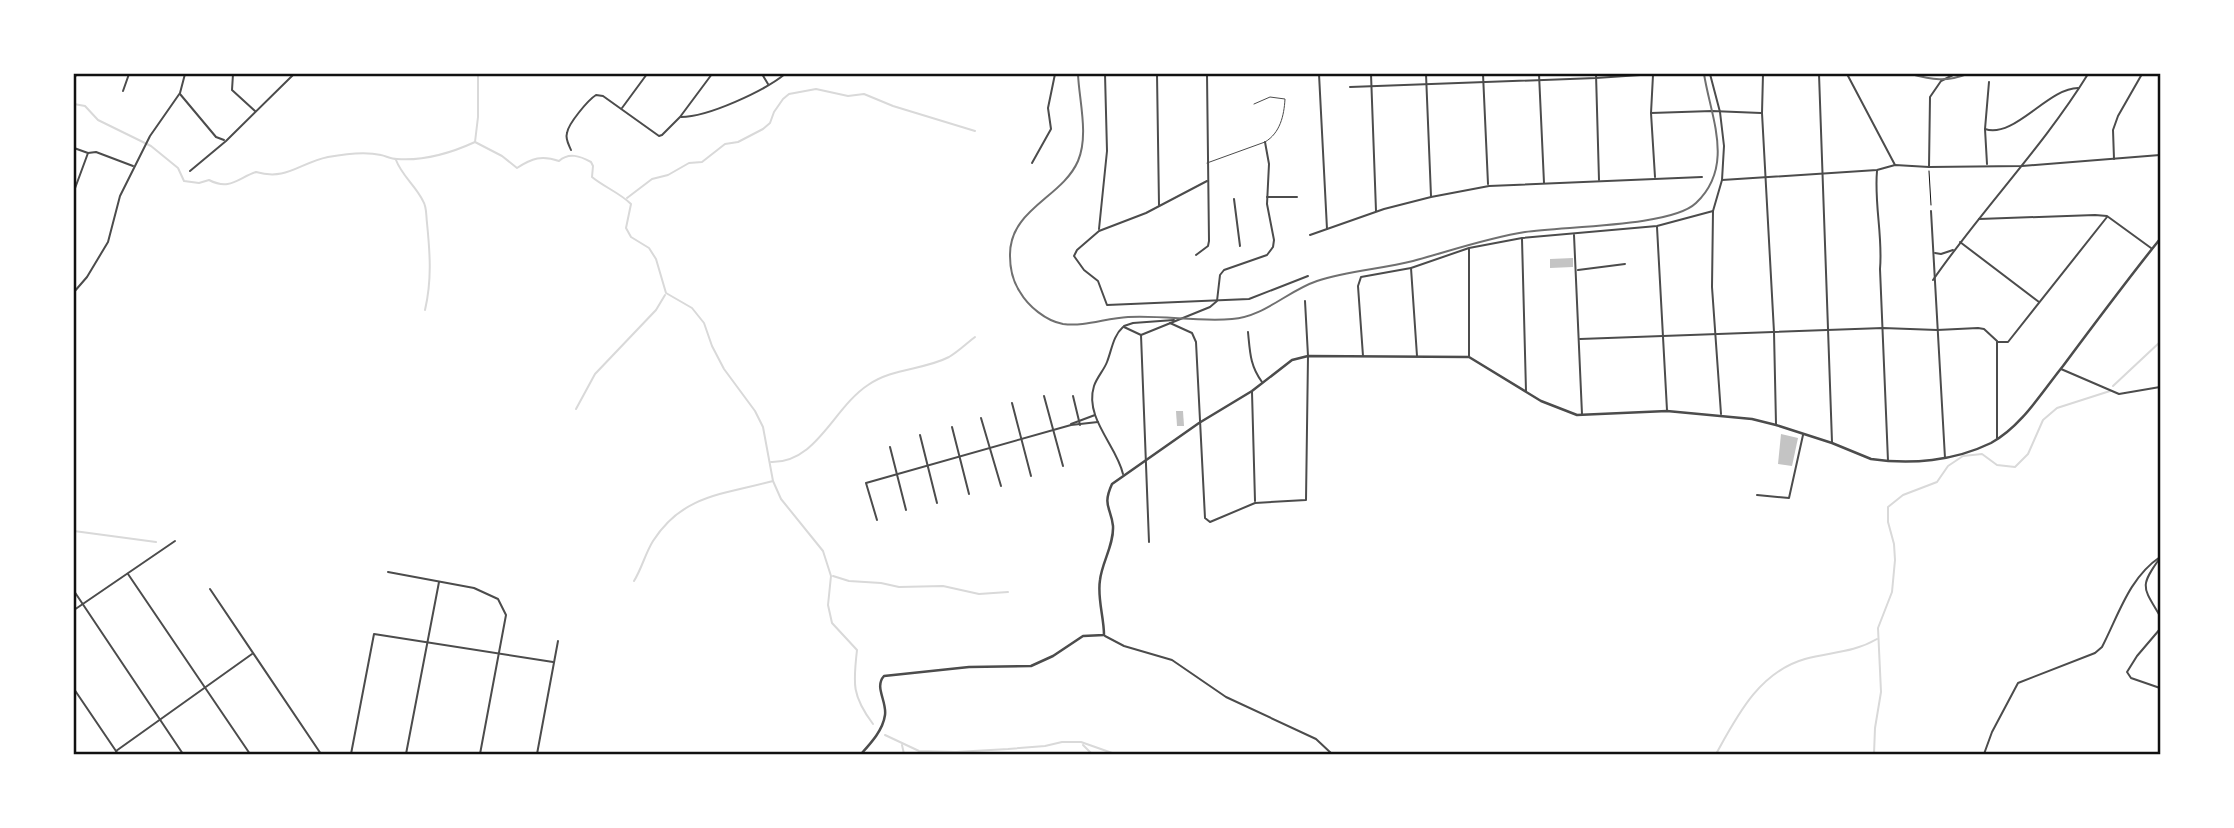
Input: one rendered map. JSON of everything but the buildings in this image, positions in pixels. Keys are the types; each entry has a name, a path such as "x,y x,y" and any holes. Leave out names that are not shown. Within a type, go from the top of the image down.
{"street":[{"path":"74,77 78,74"},
{"path":"123,91 129,74"},
{"path":"74,292 95,265 108,242 120,196 150,136 180,93 184,74"},
{"path":"233,74 232,90 256,111"},
{"path":"190,171 226,141 294,74"},
{"path":"622,109 647,74"},
{"path":"570,150 567,129 590,98 603,96 659,136 666,133 680,117 712,74"},
{"path":"762,74 768,85"},
{"path":"680,117 691,117 746,97 785,74"},
{"path":"1032,163 1051,129 1048,108 1055,74"},
{"path":"1098,232 1107,151 1105,74"},
{"path":"1157,74 1159,205"},
{"path":"1196,255 1208,246 1210,201 1207,181 1207,74"},
{"path":"1319,74 1327,229"},
{"path":"1371,74 1376,212"},
{"path":"1426,74 1431,197"},
{"path":"1482,74 1489,186"},
{"path":"1539,74 1544,184"},
{"path":"1595,74 1599,181"},
{"path":"1350,87 1653,74 1651,113 1655,179"},
{"path":"1710,74 1720,112 1724,146 1722,180 1713,211 1712,287 1721,415"},
{"path":"1763,74 1762,113 1774,332 1776,425"},
{"path":"1819,74 1832,443"},
{"path":"1847,74 1895,165"},
{"path":"1929,167 1930,97 1941,81 1955,74"},
{"path":"1933,280 1960,241 2022,166 2088,74"},
{"path":"2114,159 2113,130 2142,74"},
{"path":"1987,165 1985,130 1989,82"},
{"path":"1985,130 2009,127 2064,92 2079,89"},
{"path":"180,93 216,136 226,141"},
{"path":"1651,113 1762,113"},
{"path":"1123,327 1141,335 1210,307 1217,301 1220,275 1224,270 1267,255 1274,240 1267,209 1269,164 1265,142"},
{"path":"74,148 120,159 134,166"},
{"path":"74,191 88,153"},
{"path":"1722,180 1877,170 1895,165 2022,166 2161,155"},
{"path":"1877,170 1875,187 1882,245 1880,269 1888,461"},
{"path":"1310,235 1376,212 1431,197 1489,186 1702,177"},
{"path":"1207,181 1146,213 1098,232 1077,250 1074,256 1084,270 1098,281 1105,303 1110,306 1249,299 1308,276"},
{"path":"1267,197 1297,197"},
{"path":"1234,199 1240,246"},
{"path":"1363,357 1358,286 1360,277 1410,268 1469,248 1522,238 1657,226 1713,211"},
{"path":"1931,211 1945,459"},
{"path":"1978,219 2107,216 2152,249"},
{"path":"1580,339 1883,328 1978,328 1984,329 2001,344 2008,342 2107,216"},
{"path":"1657,226 1667,411"},
{"path":"1574,233 1582,415"},
{"path":"1522,238 1526,392"},
{"path":"1104,635 1099,584 1112,534 1113,523 1107,507 1107,494 1112,484 1199,423 1252,391 1292,360 1308,356 1469,357 1554,407 1582,415 1667,411 1721,415 1776,425 1871,459 1945,459 1997,439 2008,432 2038,399 2161,239"},
{"path":"1960,241 2040,303"},
{"path":"1469,248 1469,357"},
{"path":"1933,252 1941,254 1954,250"},
{"path":"1577,270 1625,264"},
{"path":"1410,268 1417,357"},
{"path":"1170,323 1192,333 1196,342 1205,518 1208,522 1255,503 1306,500 1308,356 1305,302"},
{"path":"1124,474 1121,461 1098,422 1092,396 1094,385 1107,363 1116,334 1123,327 1133,323 1177,320"},
{"path":"1248,332 1253,371 1262,382"},
{"path":"1141,335 1149,542"},
{"path":"1997,341 1997,439"},
{"path":"2060,369 2119,394 2161,387"},
{"path":"1252,391 1255,503"},
{"path":"1044,396 1063,467"},
{"path":"1073,396 1080,425"},
{"path":"1012,403 1031,475"},
{"path":"1071,425 1096,415"},
{"path":"981,418 1001,486"},
{"path":"877,520 866,483 1071,425 1098,422"},
{"path":"952,427 969,494"},
{"path":"1757,495 1789,498 1804,434"},
{"path":"920,435 937,503"},
{"path":"890,447 906,510"},
{"path":"74,610 176,541"},
{"path":"2161,557 2145,582 2146,591 2161,616"},
{"path":"1984,754 1992,732 2018,682 2095,653 2102,647 2127,593 2145,568 2161,557"},
{"path":"388,572 474,588 498,599 506,615 480,754"},
{"path":"128,574 250,754"},
{"path":"406,754 439,582"},
{"path":"210,589 321,754"},
{"path":"74,591 183,754"},
{"path":"2161,629 2127,672 2130,678 2161,688"},
{"path":"351,754 374,634 553,662"},
{"path":"861,754 878,733 886,712 879,686 884,676 946,669 1031,666 1053,656 1083,636 1104,635 1124,646 1172,660 1226,697 1316,739 1332,754"},
{"path":"537,754 558,641"},
{"path":"116,751 254,653"},
{"path":"74,689 118,754"}],"lane":[{"path":"1207,163 1273,138 1279,128 1285,100 1270,97 1254,104"}],"path":[{"path":"1929,167 1931,211"}],"waterway":[{"path":"475,142 478,74"},
{"path":"627,198 652,179 668,175 689,163 702,162 725,144 738,142 763,129 789,94 816,89 848,96 864,94 893,106 975,131"},
{"path":"74,104 85,106 98,120 151,146 178,168 184,181 199,183 209,180 228,184 256,172 285,173 318,160 347,154 374,154 397,159 427,157 447,153 475,142 502,156 517,168 542,158 559,161 575,156 591,162 592,177 631,204 626,228 631,237 649,248 656,259 666,293 692,308 704,323 724,369 755,411 763,427 773,481 781,499 823,551 831,576 828,605 832,623 857,650 856,689 861,705 873,724"},
{"path":"396,160 426,209 430,267 425,310"},
{"path":"576,409 595,374 656,310 665,295"},
{"path":"771,462 787,460 801,454 824,433 856,395 877,379 949,357 975,337"},
{"path":"2113,386 2160,342"},
{"path":"1874,754 1881,692 1878,628 1892,592 1895,560 1888,507 1903,495 1937,482 1948,466 1963,456 1982,454 1997,465 2015,467 2028,454 2043,420 2057,408 2110,391"},
{"path":"634,581 653,541 678,514 706,498 773,481"},
{"path":"74,531 156,542"},
{"path":"833,576 849,581 899,587 943,586 979,594 1008,592"},
{"path":"1716,754 1751,697 1775,674 1805,659 1850,650 1877,639"},
{"path":"885,735 919,751 956,752 1081,742 1115,754"},
{"path":"902,745 904,754"},
{"path":"1083,745 1092,754"}],"railway":[{"path":"1078,74 1083,129 1078,161 1070,174 1018,227 1012,240 1010,256 1013,279 1028,302 1050,320 1071,325 1128,317 1206,320 1244,317 1265,309 1306,285 1329,278 1413,261 1511,235 1641,221 1683,211 1696,203 1708,189 1718,158 1715,124 1704,74"},
{"path":"1911,74 1939,79 1967,74"}]}
